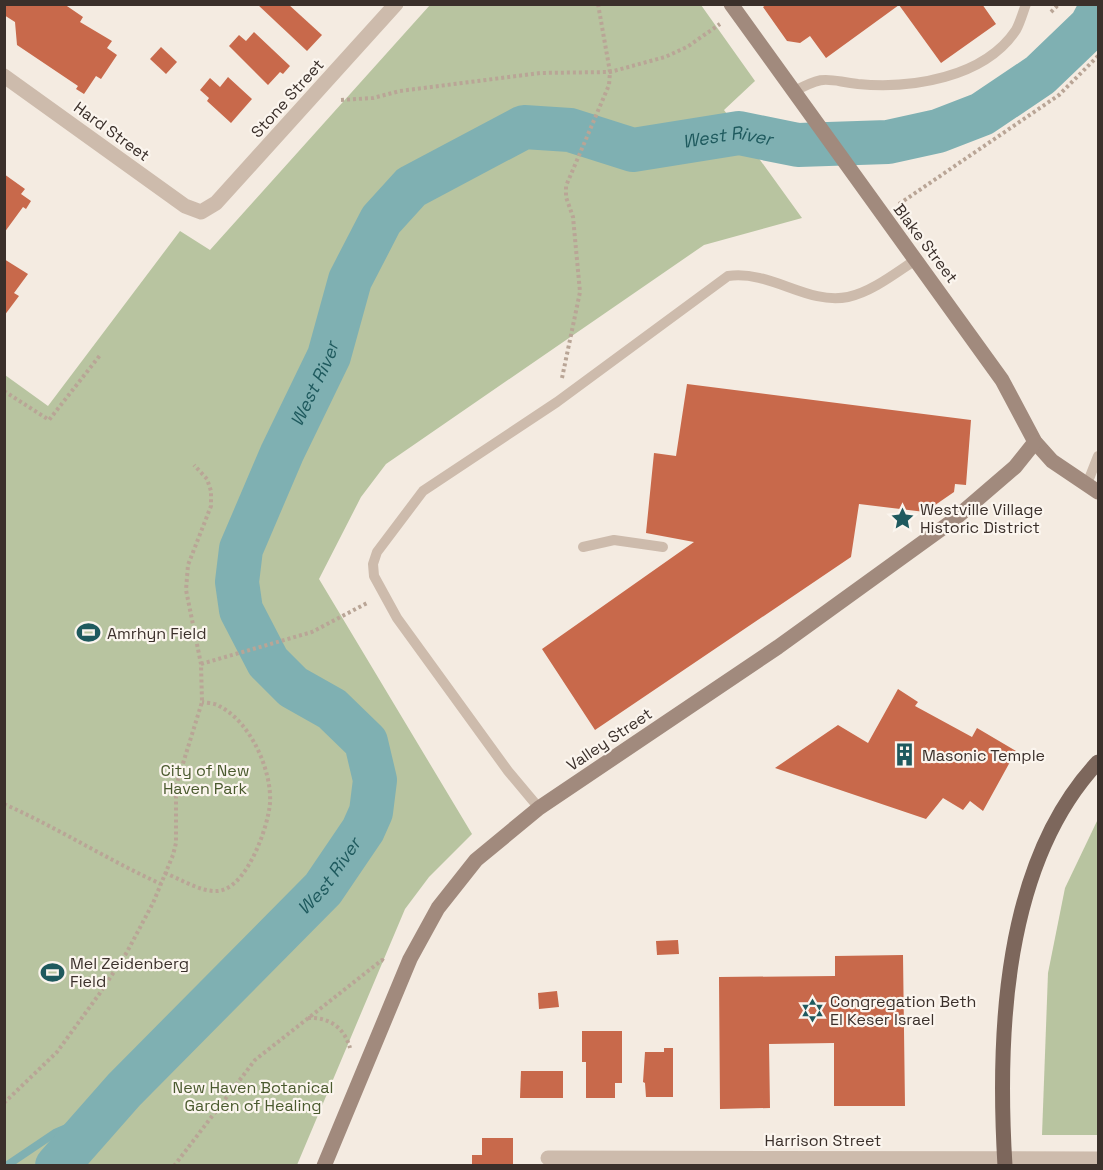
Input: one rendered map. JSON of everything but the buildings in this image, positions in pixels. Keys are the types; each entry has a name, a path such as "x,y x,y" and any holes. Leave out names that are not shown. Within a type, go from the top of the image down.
{"main road":[{"path":"1005,1162 1002,1046 1010,968 1026,896 1053,826 1071,795 1098,762"}],"street":[{"name":"Stone Street","path":"201,212 216,203 396,4"},
{"name":"Blake Street","path":"731,4 1002,380 1035,442 1052,460 1093,488"},
{"name":"Hard Street","path":"4,76 185,206 201,212"},
{"name":"Valley Street","path":"324,1166 411,959 438,908 476,860 539,808 883,573 990,490 1015,467 1035,442"},
{"name":"Harrison Street","path":"548,1158 680,1162 1005,1162 1098,1159"}],"lane":[{"path":"793,92 825,77 858,84 907,84 963,72 995,50 1016,30 1026,4"},
{"path":"539,808 508,771 383,594 374,576 373,564 377,552 423,490 557,402 728,276 745,274 775,280 807,293 834,298 851,296 866,290 917,259"},
{"path":"1093,488 1098,456"},
{"path":"583,547 614,540 663,547"}],"path":[{"path":"557,402 580,292 573,218 566,197 571,172 607,93 609,72 598,4"},
{"path":"1051,12 1059,4"},
{"path":"341,100 363,100 400,91 540,73 609,72 665,57 687,47 720,24"},
{"path":"899,204 1059,95 1098,56"},
{"path":"4,391 50,420 101,354"},
{"path":"4,1103 57,1052 127,952 161,884 176,843 176,786 202,702 201,664 191,621 187,581 188,565 211,506 211,491 207,479 194,465"},
{"path":"201,664 312,632 383,594"},
{"path":"165,873 215,892 229,889 241,879 258,844 270,804 268,774 261,753 249,735 232,715 218,705 202,702"},
{"path":"4,804 57,828 130,870 161,884"},
{"path":"174,1166 255,1060 382,960 385,962"},
{"path":"307,1018 327,1020 335,1025 347,1038 350,1048"}],"green space":[{"name":"City of New Haven Park","path":"430,5 701,5 755,81 724,110 802,218 704,245 386,464 361,497 319,579 472,834 429,877 405,909 297,1165 5,1165 5,375 48,406 180,231 210,250"},
{"path":"1098,819 1098,1135 1042,1135 1048,973 1065,888"}],"waterway":[{"name":"West River","path":"57,1166 124,1090 323,889 363,830 371,812 375,780 366,742 332,709 293,687 268,662 241,610 237,582 241,549 282,453 329,356 350,280 381,220 411,187 524,127 570,130 633,150 739,133 798,145 888,142 938,131 982,114 1040,75 1091,26 1098,13"},
{"path":"6,1166 55,1133 104,1112"}],"place":[{"name":"Westville Village Historic District","path":"902,518"},
{"name":"Amrhyn Field","path":"89,633"},
{"name":"Masonic Temple","path":"904,755"},
{"name":"Mel Zeidenberg Field","path":"52,972"},
{"name":"Congregation Beth El Keser Israel","path":"812,1010"}],"park label":[{"name":"New Haven Botanical Garden of Healing","path":"253,1096"}]}
